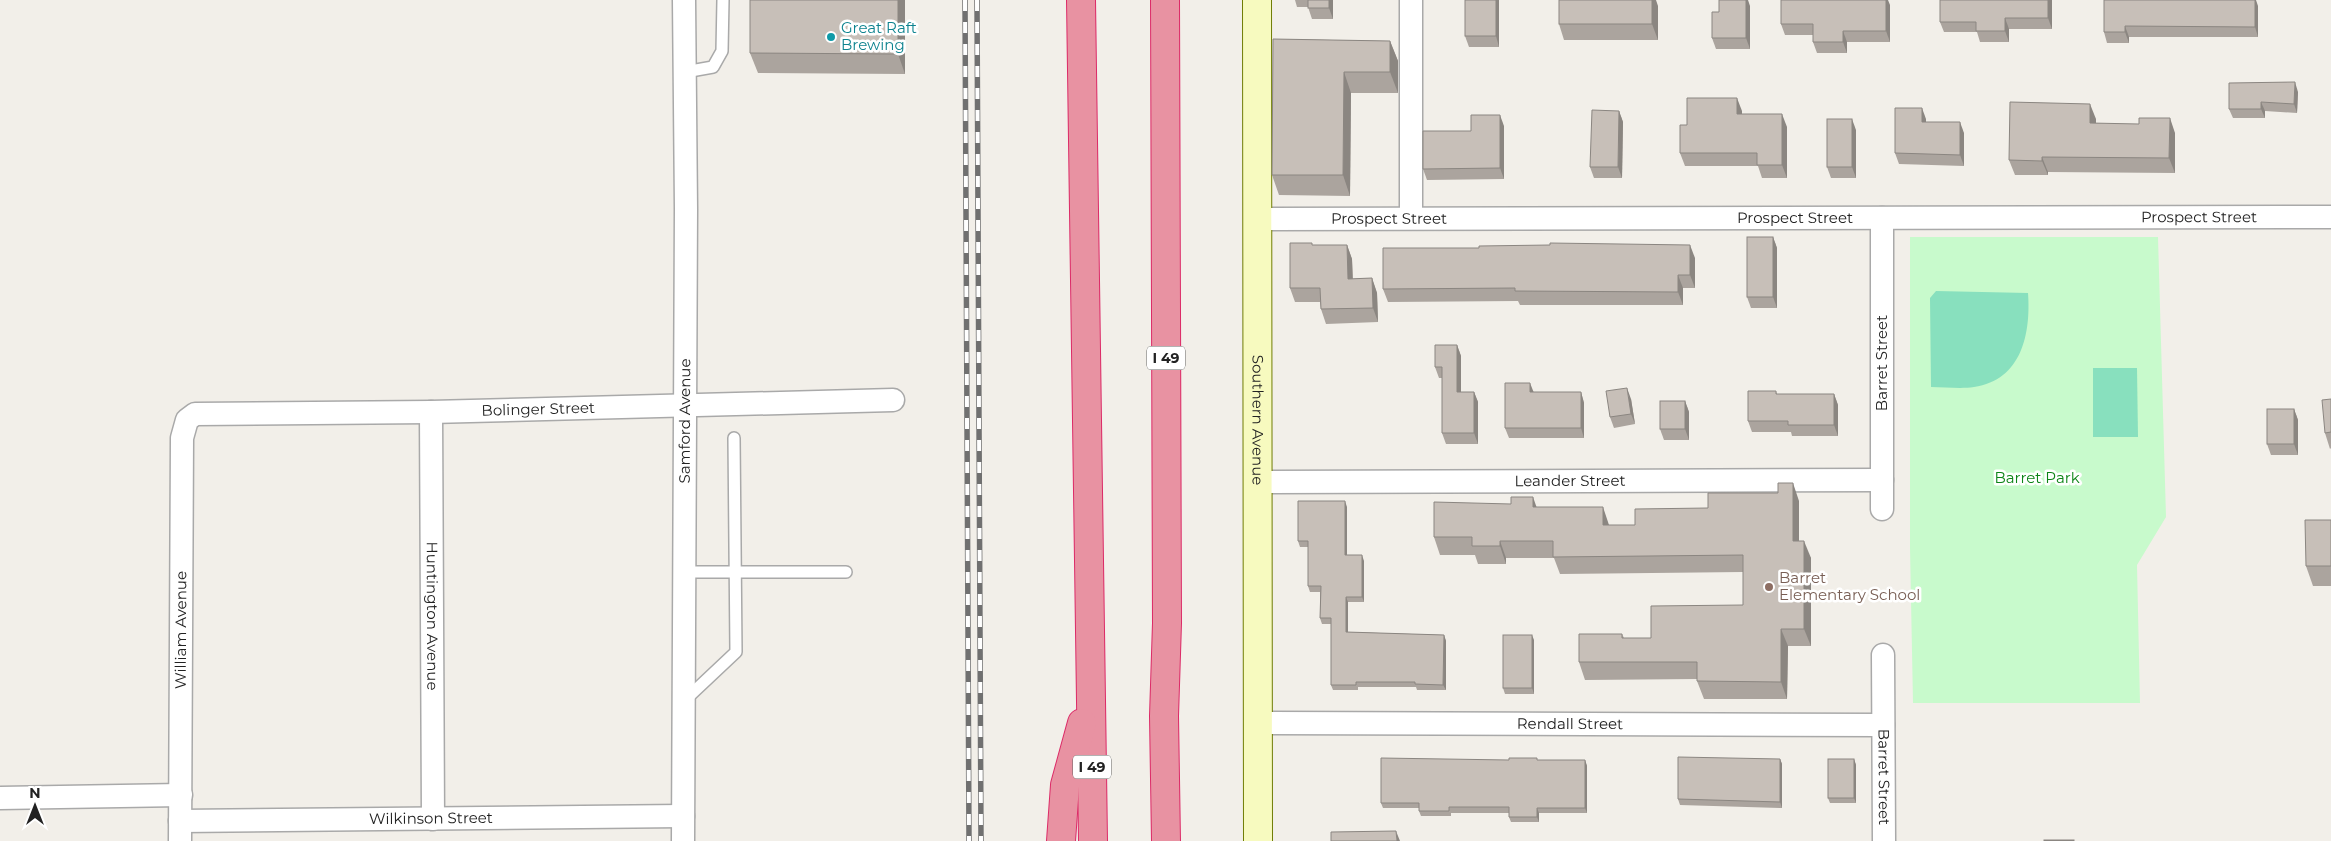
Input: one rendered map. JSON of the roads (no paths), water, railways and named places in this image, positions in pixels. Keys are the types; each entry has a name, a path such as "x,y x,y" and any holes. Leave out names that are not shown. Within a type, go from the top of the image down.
{"highway":[{"name":"I 49","path":"1080,0 1093,841"},
{"name":"I 49","path":"1165,0 1167,623 1164,716 1166,841"},
{"path":"1061,841 1065,785 1091,692"},
{"path":"1164,716 1182,841"}],"street":[{"name":"Samford Avenue","path":"683,841 684,0"},
{"name":"Southern Avenue","path":"1257,0 1258,841"},
{"path":"1411,0 1412,218"},
{"name":"Prospect Street","path":"1257,219 2331,217"},
{"name":"Barret Street","path":"1882,218 1882,509"},
{"name":"Bolinger Street","path":"187,420 195,414 204,412 432,412 892,400"},
{"name":"Huntington Avenue","path":"432,412 433,819"},
{"name":"William Avenue","path":"180,831 182,438 187,420"},
{"name":"Leander Street","path":"1258,482 1882,480"},
{"name":"Barret Street","path":"1884,655 1884,841"},
{"name":"Rendall Street","path":"1258,723 1884,725"},
{"path":"0,798 181,795"},
{"name":"Wilkinson Street","path":"180,831 433,819 683,816"}],"lane":[{"path":"685,72 713,67 722,51 723,0"},
{"path":"683,701 736,652 734,438"},
{"path":"684,572 846,572"}],"railway":[{"path":"965,0 969,841"},
{"path":"977,0 981,841"}],"place":[{"name":"Great Raft Brewing","path":"831,37"},
{"name":"Barret Elementary School","path":"1769,587"}],"park label":[{"name":"Barret Park","path":"2037,478"}]}
